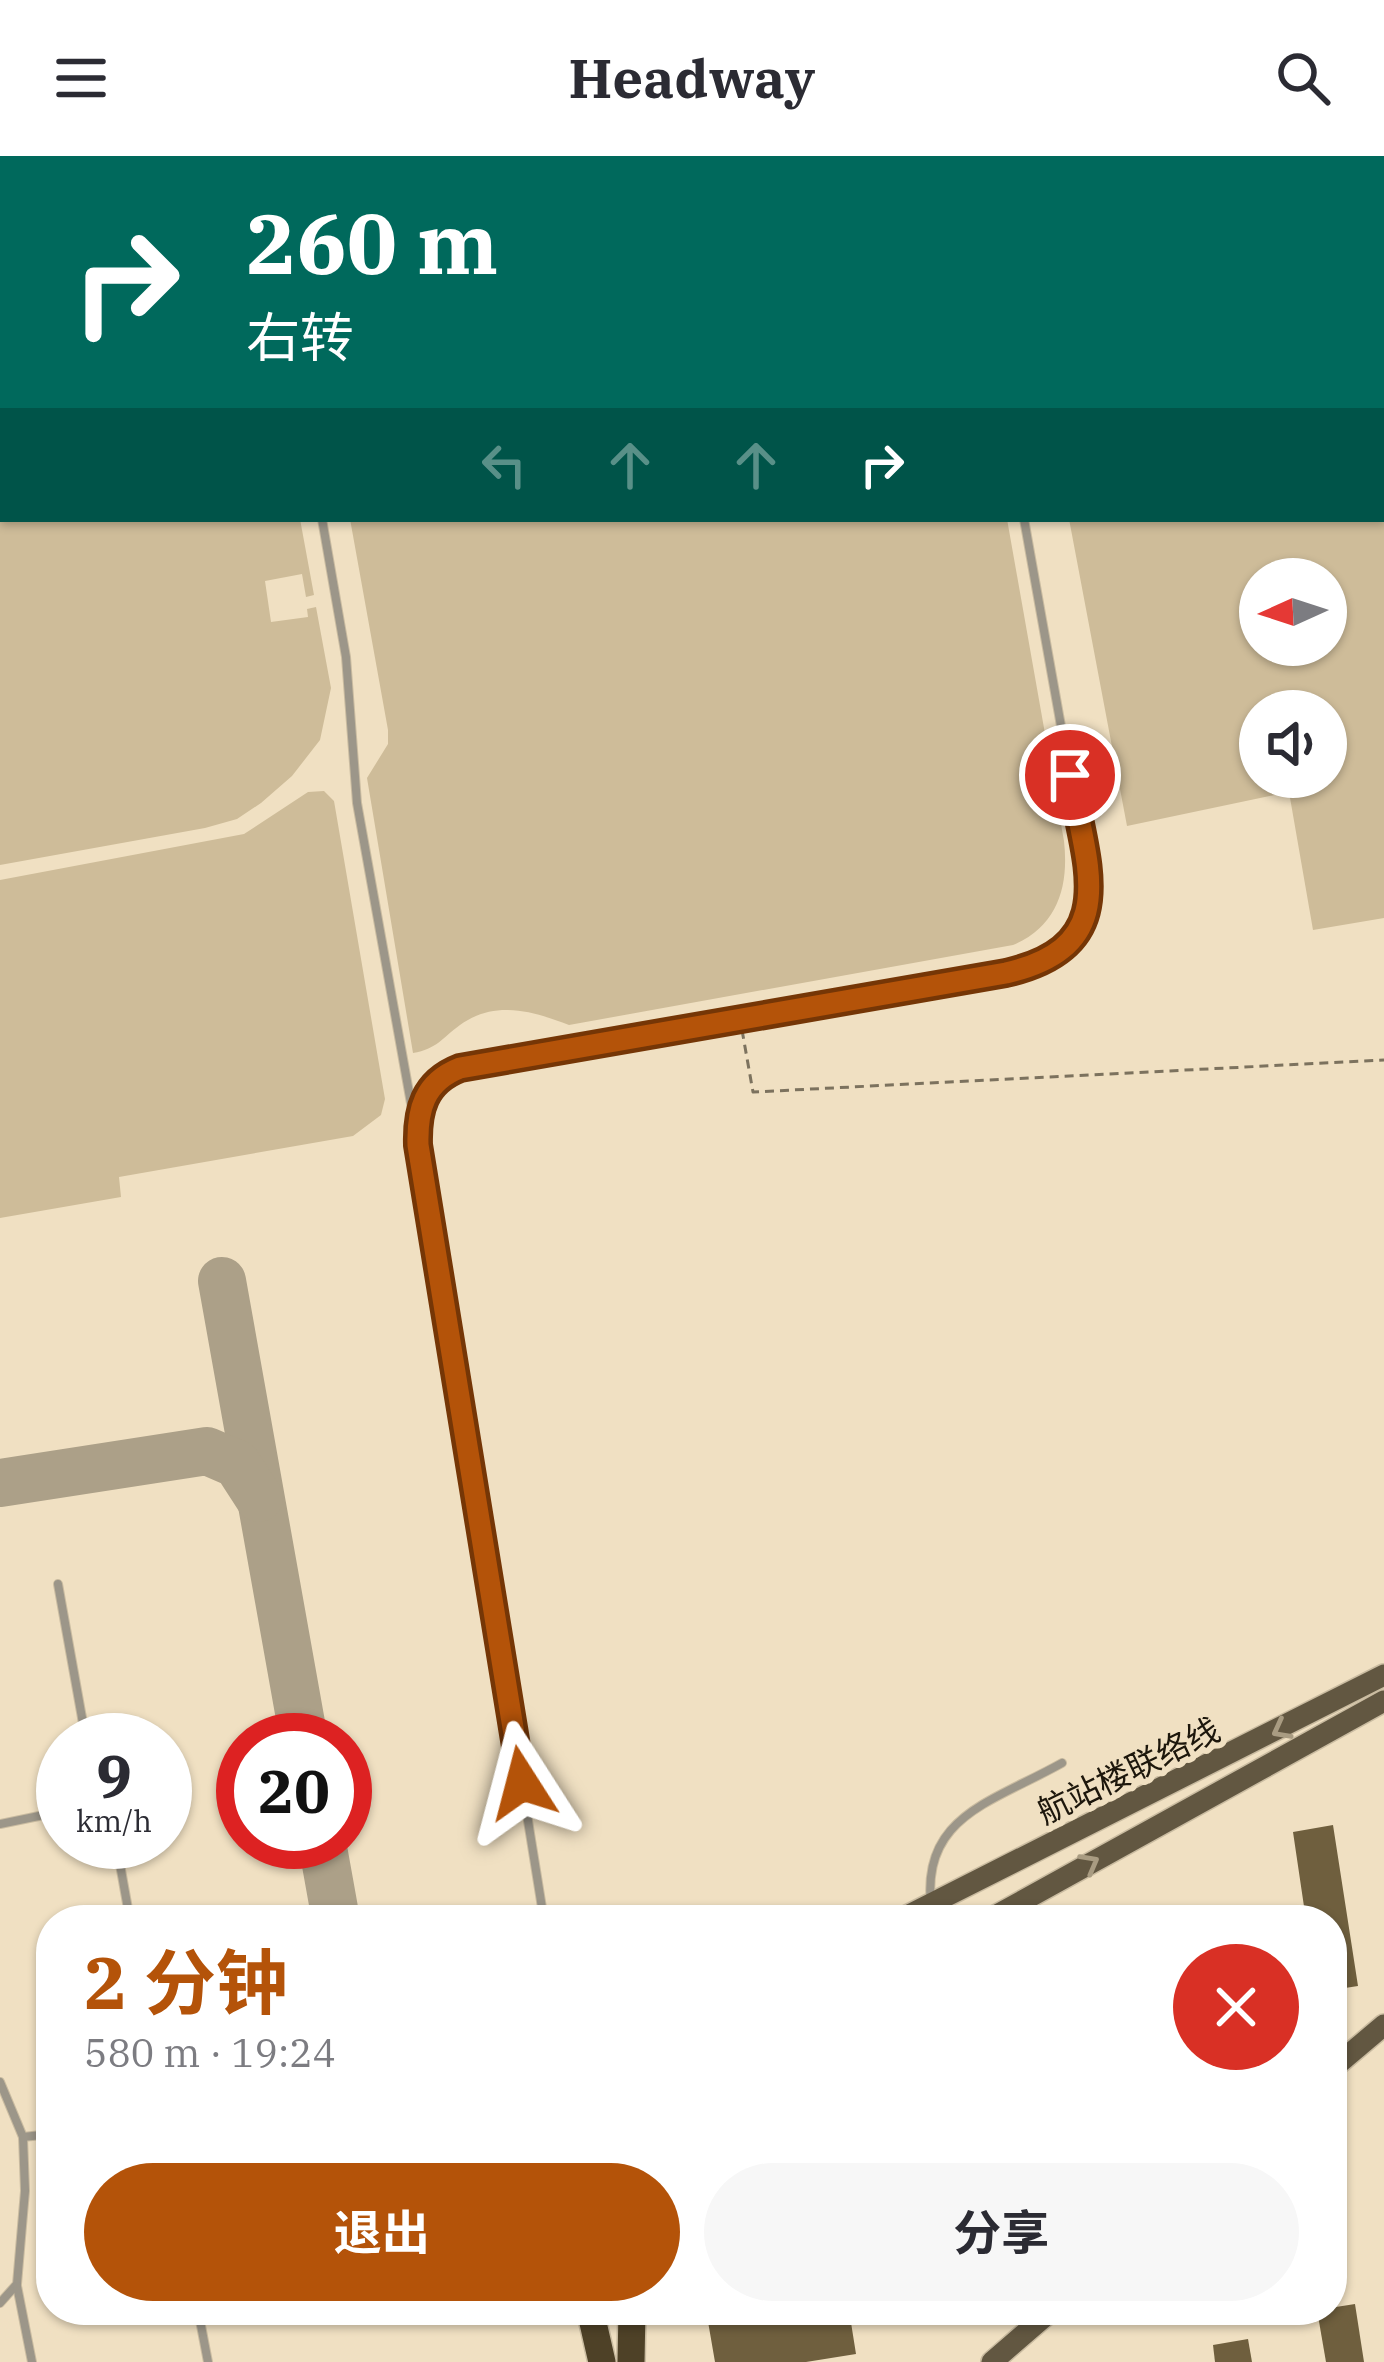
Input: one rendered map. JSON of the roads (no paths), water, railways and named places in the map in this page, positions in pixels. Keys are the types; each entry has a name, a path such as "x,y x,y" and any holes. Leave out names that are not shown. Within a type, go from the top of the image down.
{"highway":[{"path":"594,2325 602,2362"},
{"path":"634,2325 636,2362"}],"main road":[{"name":"航站楼联络线","path":"945,1905 1384,1675"},
{"name":"航站楼联络线","path":"1015,1905 1384,1701"},
{"path":"1347,2056 1384,2024"},
{"path":"590,2362 591,2325"},
{"path":"992,2362 1035,2325"}],"lane":[{"path":"323,522 346,657 358,803 542,1905"},
{"path":"418,1145 423,1099 452,1070 1027,968 1054,957 1079,936 1090,903 1088,877 1025,522"},
{"path":"58,1584 81,1713"},
{"path":"932,1905 932,1862 947,1829 1062,1763"},
{"path":"0,1823 36,1816"},
{"path":"121,1869 127,1905"},
{"path":"0,2082 22,2138 25,2192 17,2284 32,2362"},
{"path":"22,2138 36,2136"},
{"path":"0,2303 17,2284"},
{"path":"201,2325 208,2362"}]}
